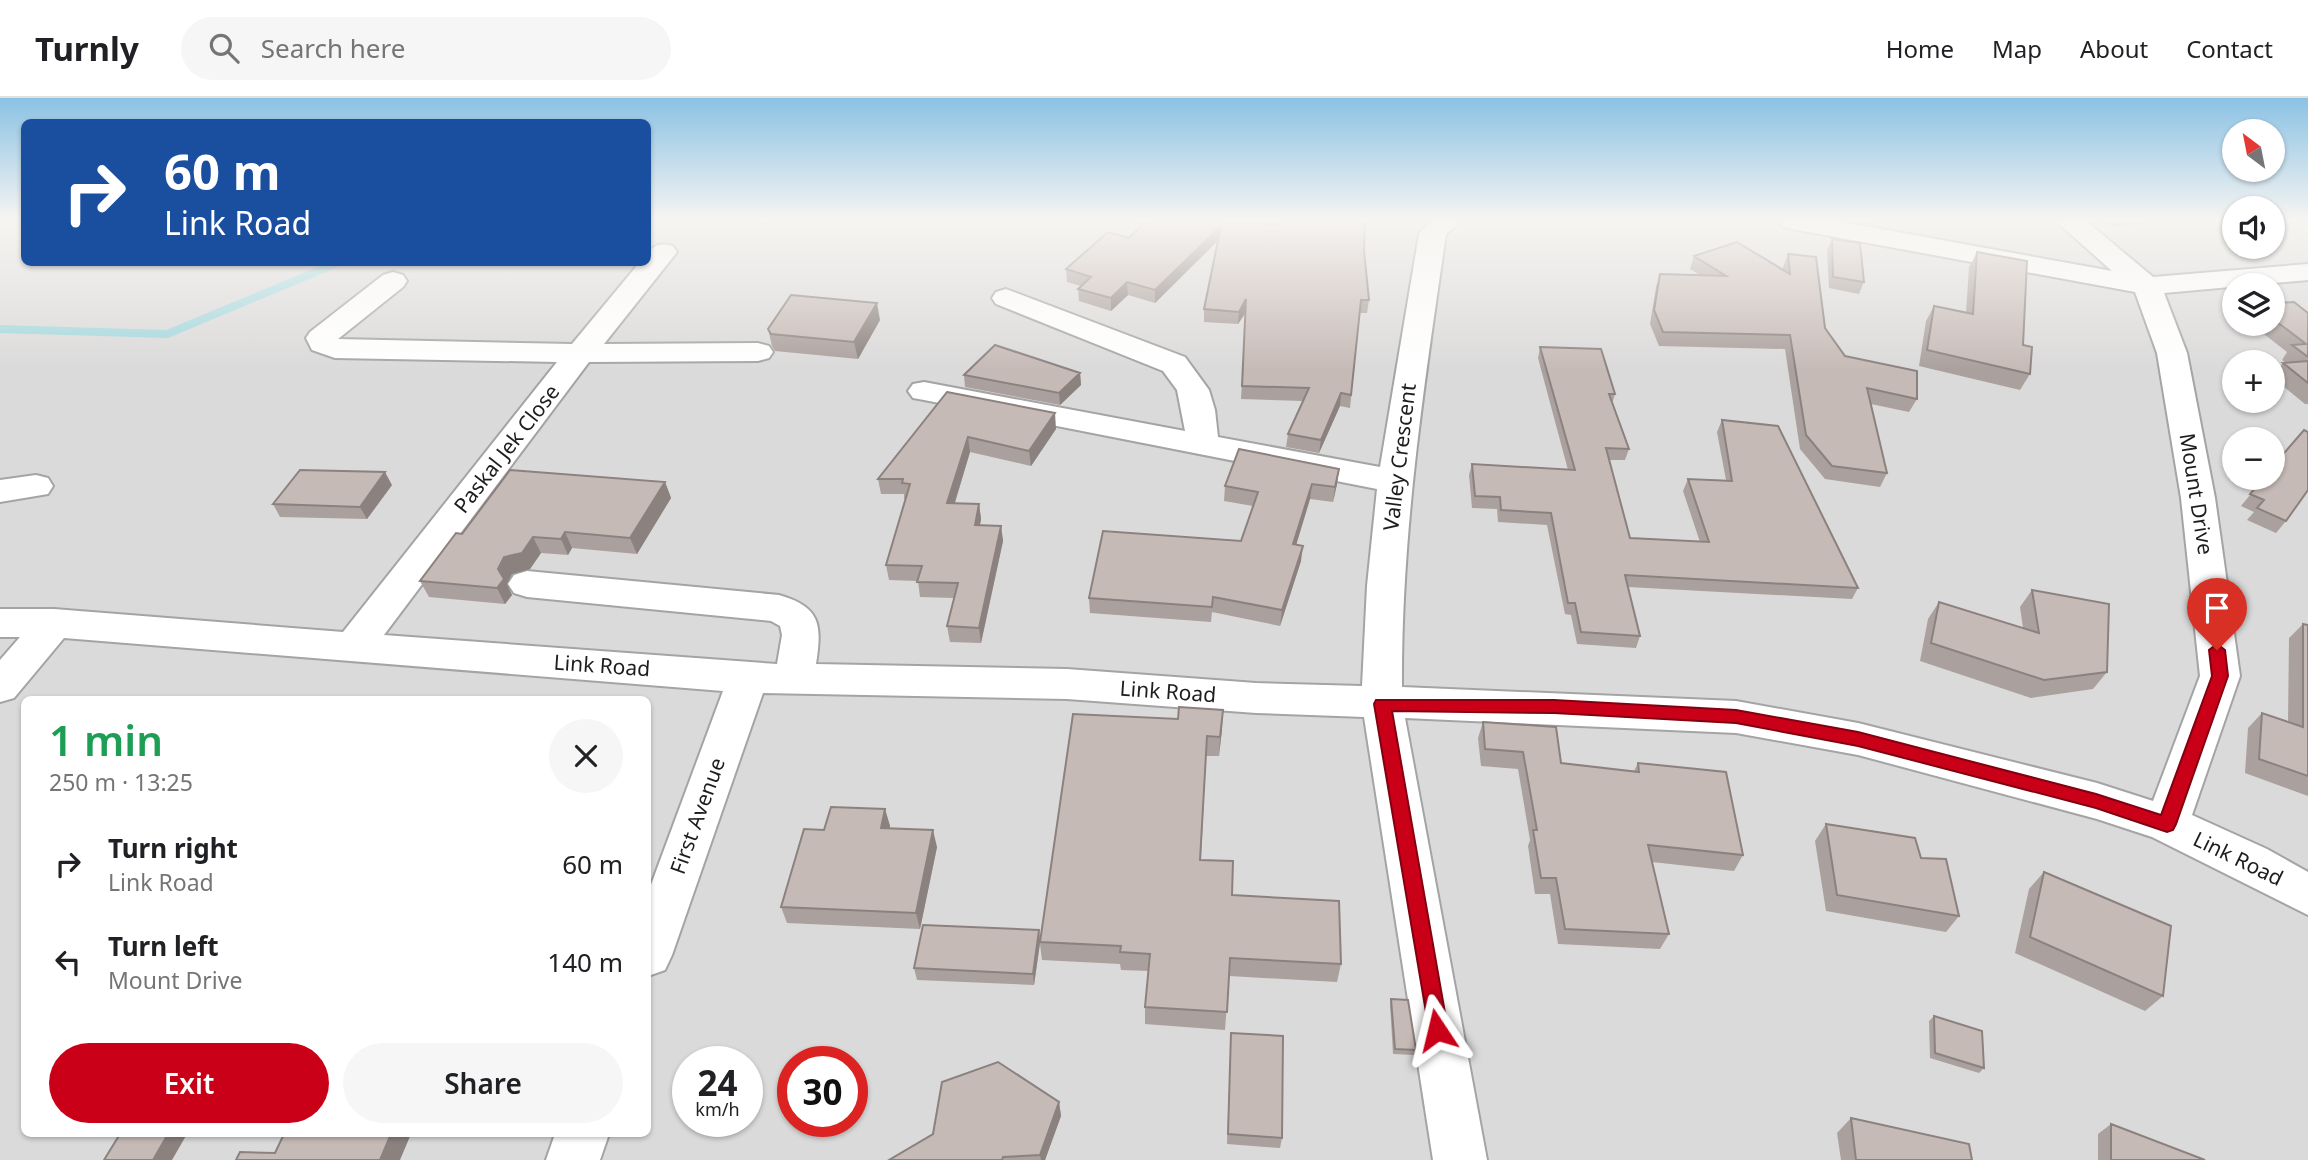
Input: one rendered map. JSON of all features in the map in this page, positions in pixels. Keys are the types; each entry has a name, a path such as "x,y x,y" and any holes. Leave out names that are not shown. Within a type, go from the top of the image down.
{"street":[{"name":"Paskal Jek Close","path":"353,647 580,353 648,271"},
{"name":"Valley Crescent","path":"1427,271 1394,481 1381,640 1382,704 1460,1160"},
{"path":"2063,271 2147,286 2308,272"},
{"path":"2128,271 2147,286"},
{"path":"393,281 321,338 323,344 335,349 580,353 758,352"},
{"name":"Mount Drive","path":"2147,286 2172,353 2199,498 2220,676 2167,824"},
{"path":"1006,298 1174,364 1183,372 1194,390 1200,410 1202,442"},
{"path":"925,391 1202,442 1394,481"},
{"path":"0,491 36,486"},
{"path":"527,584 779,608 797,619 801,635 794,679"},
{"name":"Link Road","path":"0,623 54,623 748,678 1068,684 1256,698 1382,704 1554,707 1736,717 1858,739 2096,801 2167,824 2250,863 2308,895"},
{"path":"0,687 54,623"},
{"name":"First Avenue","path":"651,947 748,678"},
{"path":"573,1160 581,1137"}],"shaded area":[{"path":"0,271 2308,271 2308,1160 0,1160"}],"building":[{"path":"1071,271 1175,271 1155,290 1127,282 1111,298 1078,289 1091,277"},
{"path":"1212,271 1366,271 1369,300 1361,300 1351,395 1341,393 1321,440 1288,434 1309,388 1242,386 1246,299 1239,312 1204,309"},
{"path":"1717,271 1784,271 1790,274 1790,271 1818,271 1825,328 1845,356 1917,371 1917,399 1867,388 1887,473 1832,466 1806,435 1790,335 1663,332 1654,310 1660,274 1726,276"},
{"path":"1833,271 1863,271 1864,282 1833,277"},
{"path":"1976,271 2027,271 2023,345 2032,347 2030,374 1927,350 1934,306 1973,314"},
{"path":"791,295 877,303 854,342 771,334 768,329"},
{"path":"2285,302 2294,302 2308,313 2308,357 2292,345 2306,344 2285,328"},
{"path":"995,345 1080,373 1059,393 964,375"},
{"path":"1540,347 1601,349 1615,394 1609,394 1629,449 1606,448 1630,538 1709,542 1688,479 1732,481 1722,420 1778,426 1858,588 1625,575 1640,636 1581,632 1575,603 1568,603 1551,513 1501,510 1500,497 1475,496 1472,464 1575,470"},
{"path":"2308,361 2308,383 2285,365"},
{"path":"947,392 1055,413 1029,451 968,437 947,503 979,504 975,525 1001,526 979,628 947,626 958,583 917,582 922,566 886,565 910,484 902,483 903,479 878,479"},
{"path":"2304,430 2308,432 2308,490 2286,521 2257,508 2264,500 2250,494 2254,490 2285,490 2285,452"},
{"path":"1239,449 1339,469 1335,487 1312,484 1293,544 1303,546 1282,610 1213,597 1212,607 1089,598 1103,531 1241,541 1258,492 1225,486"},
{"path":"300,470 385,472 360,507 273,504"},
{"path":"510,470 665,482 630,538 565,532 561,539 533,537 522,553 504,557 498,569 504,579 497,588 420,581 456,533 462,534"},
{"path":"2032,590 2109,604 2107,672 2044,680 1931,643 1939,602 2039,633"},
{"path":"2303,624 2308,625 2308,776 2259,759 2262,713 2303,727"},
{"path":"1179,707 1223,710 1220,737 1207,736 1200,860 1233,861 1232,895 1339,901 1341,964 1230,958 1227,1012 1145,1007 1150,954 1120,952 1121,946 1040,942 1073,714 1178,719"},
{"path":"1483,722 1556,727 1561,763 1639,772 1638,763 1726,772 1743,855 1648,845 1669,934 1565,929 1556,878 1541,878 1533,830 1537,830 1523,752 1485,749"},
{"path":"831,807 885,809 881,828 933,830 916,913 781,907 804,829 824,830"},
{"path":"1826,824 1915,838 1921,858 1946,859 1959,916 1837,895"},
{"path":"2044,872 2171,926 2163,996 2030,937"},
{"path":"923,925 1039,930 1033,974 914,968"},
{"path":"1391,999 1408,1000 1416,1050 1395,1049"},
{"path":"1934,1016 1982,1031 1984,1068 1935,1053"},
{"path":"1231,1033 1283,1036 1282,1138 1228,1134"},
{"path":"998,1062 1059,1102 1040,1155 1003,1157 1002,1160 889,1160 933,1134 942,1082"},
{"path":"1851,1118 1969,1144 1972,1160 1856,1160"},
{"path":"2111,1124 2205,1160 2111,1160"},
{"path":"118,1137 166,1137 153,1160 104,1160"},
{"path":"283,1137 390,1137 380,1160 236,1160 240,1152 275,1153"}],"waterway":[{"path":"0,329 167,334 319,271"}],"route":[{"path":"1437,1030 1382,704 1554,707 1736,717 1858,739 2096,801 2167,824 2220,676 2217,650"}]}
